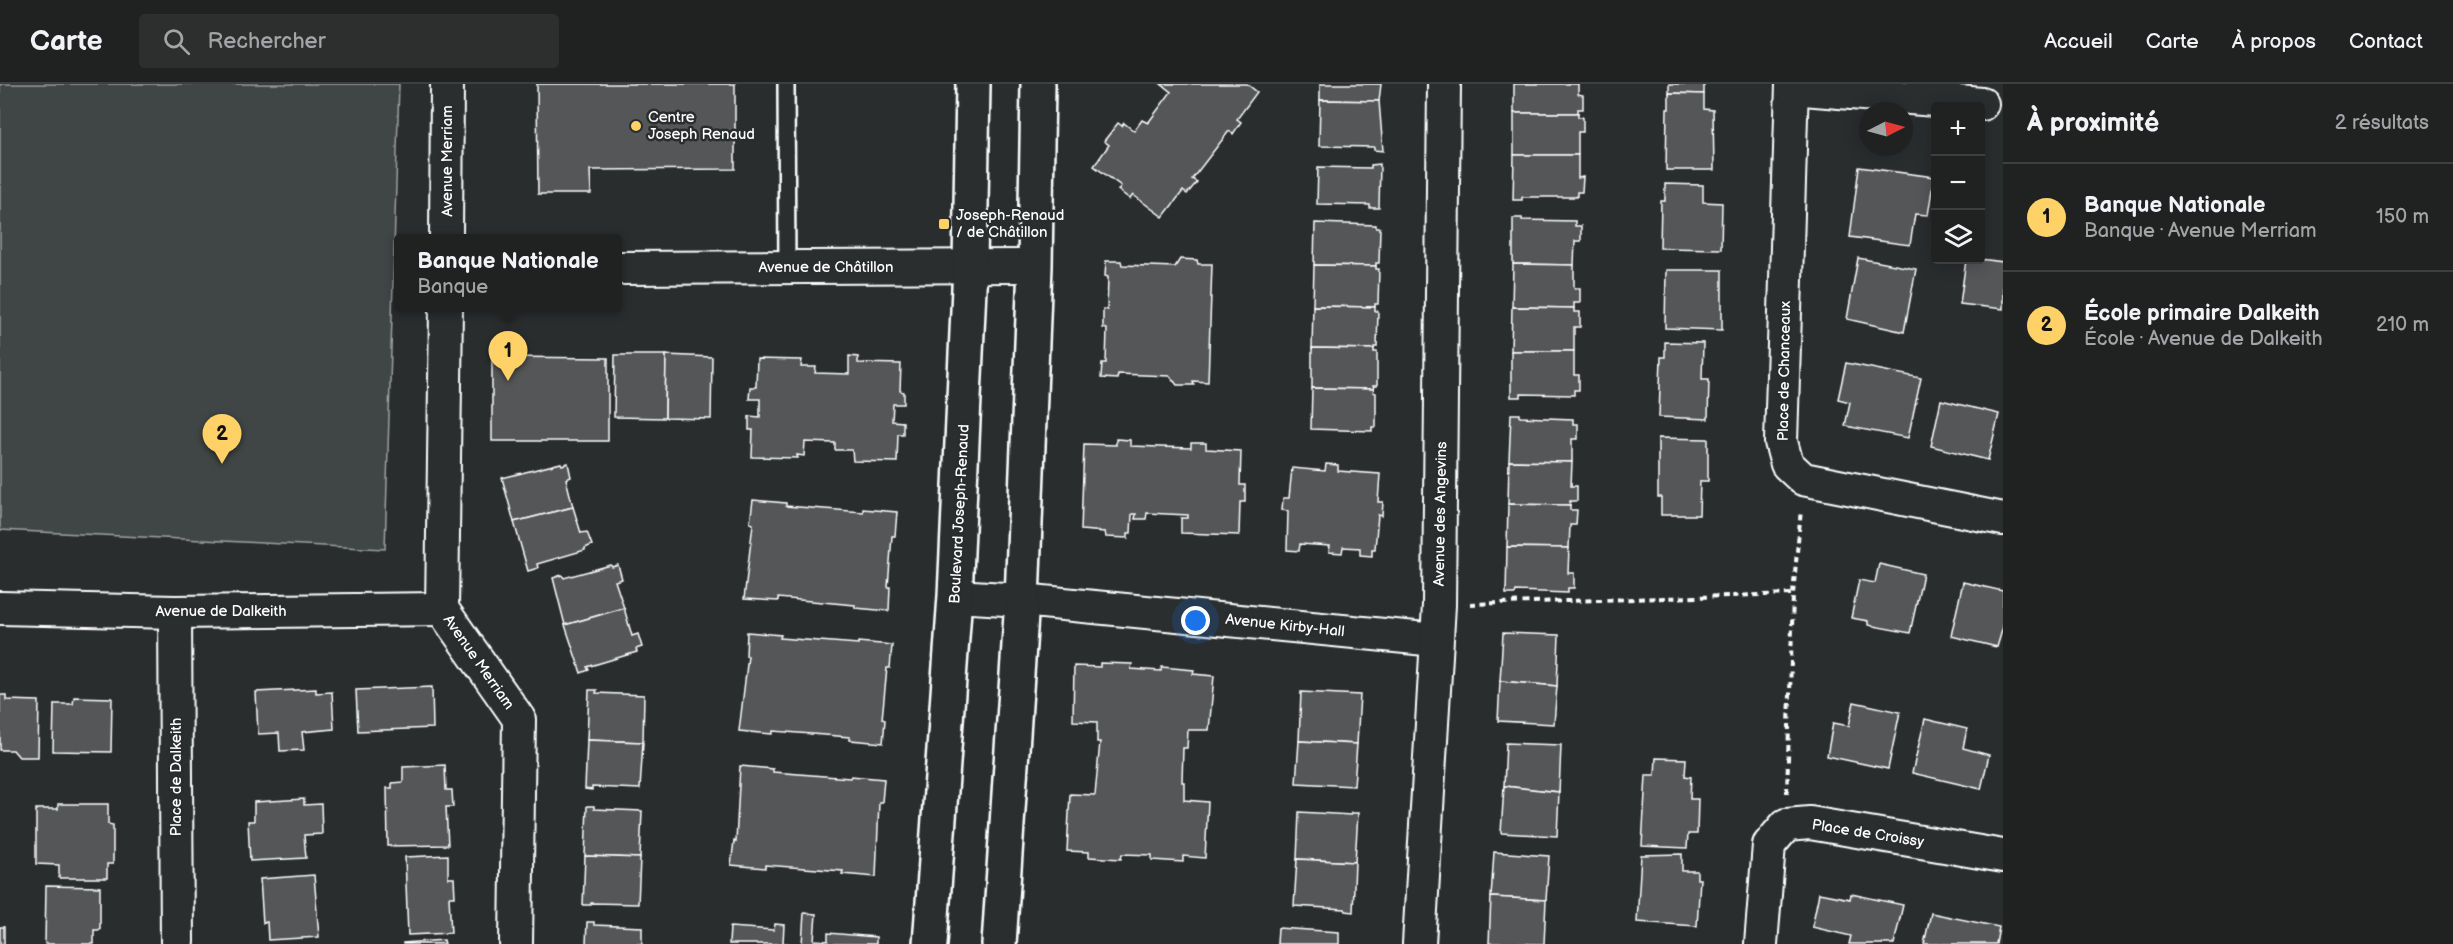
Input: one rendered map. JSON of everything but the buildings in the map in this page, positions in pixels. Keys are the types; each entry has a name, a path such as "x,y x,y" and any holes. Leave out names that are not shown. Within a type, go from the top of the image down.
{"street":[{"name":"Avenue Merriam","path":"446,234 447,84"},
{"name":"Boulevard Joseph-Renaud","path":"930,944 955,596 970,266 973,84"},
{"path":"999,944 1022,600 1035,266 1038,84"},
{"name":"Avenue des Angevins","path":"1419,944 1439,605 1444,84"},
{"name":"Place de Chanceaux","path":"1803,479 1787,464 1781,442 1792,86 1961,102"},
{"name":"Avenue de Châtillon","path":"622,268 1035,266"},
{"name":"Avenue Merriam","path":"446,312 442,609 519,719 516,944"},
{"path":"1803,479 2003,519"},
{"name":"Avenue Kirby-Hall","path":"955,596 1022,600 1436,640"},
{"name":"Avenue de Dalkeith","path":"0,608 175,612 442,609"},
{"name":"Place de Dalkeith","path":"175,612 177,942"},
{"name":"Place de Croissy","path":"1786,825 1810,823 2003,856"},
{"path":"1761,944 1768,845 1786,825"}],"lane":[{"path":"786,84 786,267"}],"path":[{"path":"1786,825 1793,594 1803,479"},
{"path":"1439,605 1793,594"}],"shaded area":[{"path":"0,84 399,84 385,549 0,530"}],"place":[{"name":"Centre Joseph Renaud","path":"636,126"},
{"name":"Joseph-Renaud / de Châtillon","path":"944,224"},
{"name":"Banque Nationale","path":"508,381"},
{"name":"École primaire Dalkeith","path":"222,464"}]}
